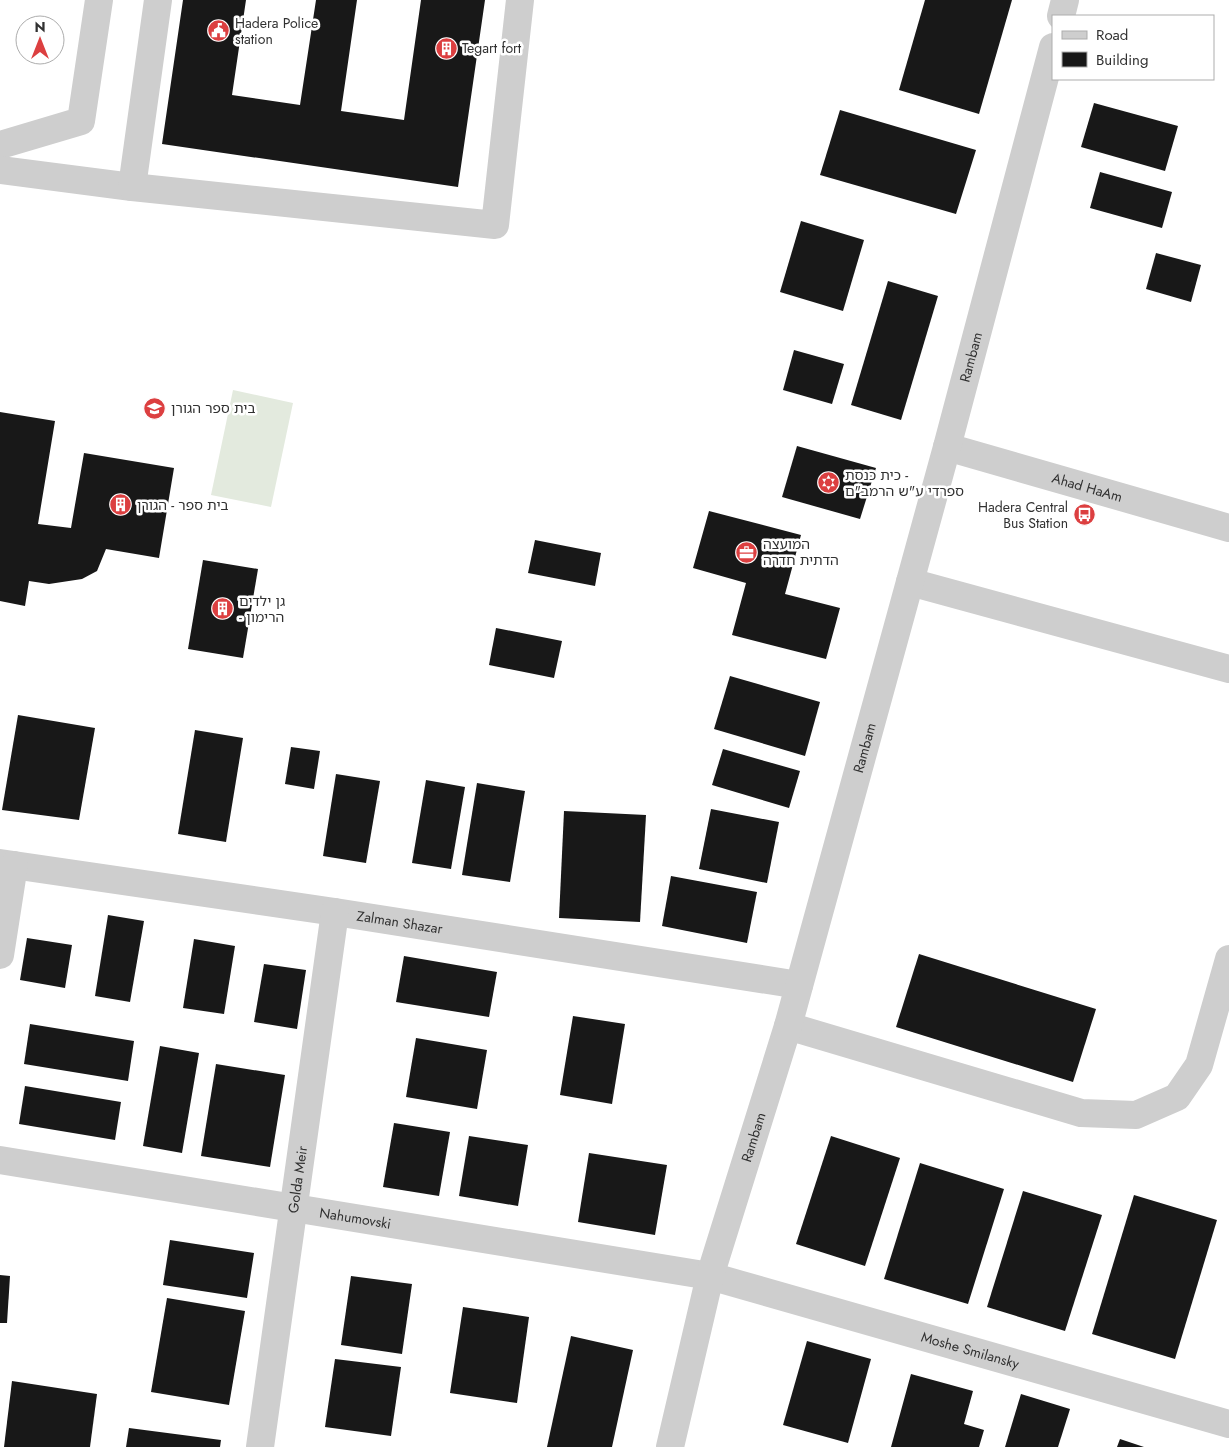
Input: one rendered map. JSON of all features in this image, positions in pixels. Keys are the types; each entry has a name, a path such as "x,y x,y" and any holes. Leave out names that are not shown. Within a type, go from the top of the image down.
{"street":[{"path":"0,144 81,121 99,0"},
{"path":"132,187 158,0"},
{"path":"0,170 132,187 495,225 520,0"},
{"path":"1061,15 1065,0"},
{"name":"Rambam","path":"670,1447 710,1276 788,1026 947,447 1052,51"},
{"name":"Ahad HaAm","path":"947,447 1229,528"},
{"path":"910,582 1229,669"},
{"path":"0,955 7,864"},
{"name":"Zalman Shazar","path":"7,864 335,912 799,985"},
{"name":"Golda Meir","path":"260,1447 335,912"},
{"path":"788,1026 1080,1113 1136,1115 1177,1096 1199,1065 1229,959"},
{"name":"Nahumovski","path":"0,1160 710,1276"},
{"name":"Moshe Smilansky","path":"710,1276 1229,1424"}],"shaded area":[{"path":"233,390 293,403 271,507 211,495"}],"building":[{"name":"Tegart fort","path":"183,0 246,0 232,95 300,105 316,0 357,0 341,111 404,120 421,0 485,0 458,187 162,144"},
{"path":"925,0 1012,0 979,114 899,90"},
{"path":"1094,103 1178,126 1165,171 1081,147"},
{"path":"840,110 976,150 956,214 820,175"},
{"path":"1100,172 1172,192 1162,228 1090,208"},
{"path":"801,221 864,240 843,311 780,292"},
{"path":"1156,253 1201,265 1191,302 1146,289"},
{"path":"888,281 938,296 901,420 851,405"},
{"path":"794,350 844,364 832,404 783,390"},
{"name":"בית ספר - הגורן","path":"0,412 55,421 38,524 71,528 84,453 174,468 159,558 106,549 97,571 82,579 49,584 29,581 25,606 0,601"},
{"name":"כית כנסת - ספרדי ע\"ש הרמב\"ם","path":"797,446 876,468 860,519 782,497"},
{"path":"709,511 801,535 785,594 840,608 826,659 732,635 746,583 693,568"},
{"path":"535,540 601,553 595,586 528,573"},
{"name":"גן ילדים - הרימון","path":"203,560 258,569 243,658 188,649"},
{"path":"496,628 562,641 554,678 489,665"},
{"path":"730,676 820,702 805,756 714,729"},
{"path":"18,715 95,728 79,820 2,810"},
{"path":"195,730 243,738 226,842 178,834"},
{"path":"291,747 320,751 314,789 285,784"},
{"path":"723,749 800,771 789,808 712,785"},
{"path":"336,774 380,781 366,863 323,856"},
{"path":"426,780 465,787 451,869 412,863"},
{"path":"477,783 525,791 510,882 462,875"},
{"path":"711,809 779,822 767,883 699,869"},
{"path":"564,811 646,815 640,922 559,918"},
{"path":"671,876 757,892 747,943 662,926"},
{"path":"108,915 144,921 130,1002 95,996"},
{"path":"27,938 72,945 65,988 20,980"},
{"path":"194,939 235,946 224,1014 183,1008"},
{"path":"919,954 1096,1009 1073,1082 896,1027"},
{"path":"404,956 497,972 489,1017 396,1002"},
{"path":"264,964 306,970 297,1029 254,1022"},
{"path":"573,1016 625,1024 612,1104 560,1095"},
{"path":"30,1024 134,1041 128,1081 24,1064"},
{"path":"416,1038 487,1050 477,1109 406,1097"},
{"path":"160,1046 199,1053 182,1153 143,1146"},
{"path":"216,1064 285,1075 270,1167 201,1156"},
{"path":"25,1086 121,1102 115,1140 19,1124"},
{"path":"394,1123 450,1132 439,1196 383,1187"},
{"path":"469,1136 528,1145 518,1206 459,1196"},
{"path":"831,1136 900,1158 865,1266 796,1244"},
{"path":"589,1153 667,1165 655,1235 578,1222"},
{"path":"920,1163 1004,1189 968,1304 884,1279"},
{"path":"1023,1191 1102,1215 1065,1331 987,1307"},
{"path":"1134,1195 1217,1220 1175,1359 1092,1334"},
{"path":"170,1240 254,1253 247,1298 163,1285"},
{"path":"0,1275 10,1276 7,1323 0,1323"},
{"path":"351,1276 412,1284 402,1354 341,1345"},
{"path":"167,1298 245,1311 229,1405 151,1392"},
{"path":"463,1307 529,1317 517,1403 450,1393"},
{"path":"571,1336 633,1350 612,1447 547,1447"},
{"path":"807,1341 871,1359 848,1443 783,1425"},
{"path":"335,1359 401,1367 391,1436 325,1427"},
{"path":"911,1374 973,1391 964,1424 984,1430 979,1447 891,1447"},
{"path":"12,1381 97,1394 90,1447 4,1447"},
{"path":"1021,1394 1070,1409 1058,1447 1005,1447"},
{"path":"129,1428 221,1440 220,1447 126,1447"},
{"path":"1120,1439 1144,1447 1117,1447"}],"place":[{"name":"Hadera Police station","path":"219,31"},
{"name":"Tegart fort","path":"446,48"},
{"name":"בית ספר הגורן","path":"155,408"},
{"name":"כית כנסת - ספרדי ע\"ש הרמב\"ם","path":"829,483"},
{"name":"בית ספר - הגורן","path":"121,505"},
{"name":"Hadera Central Bus Station","path":"1084,515"},
{"name":"המועצה הדתית חדרה","path":"747,552"},
{"name":"גן ילדים - הרימון","path":"223,609"}]}
